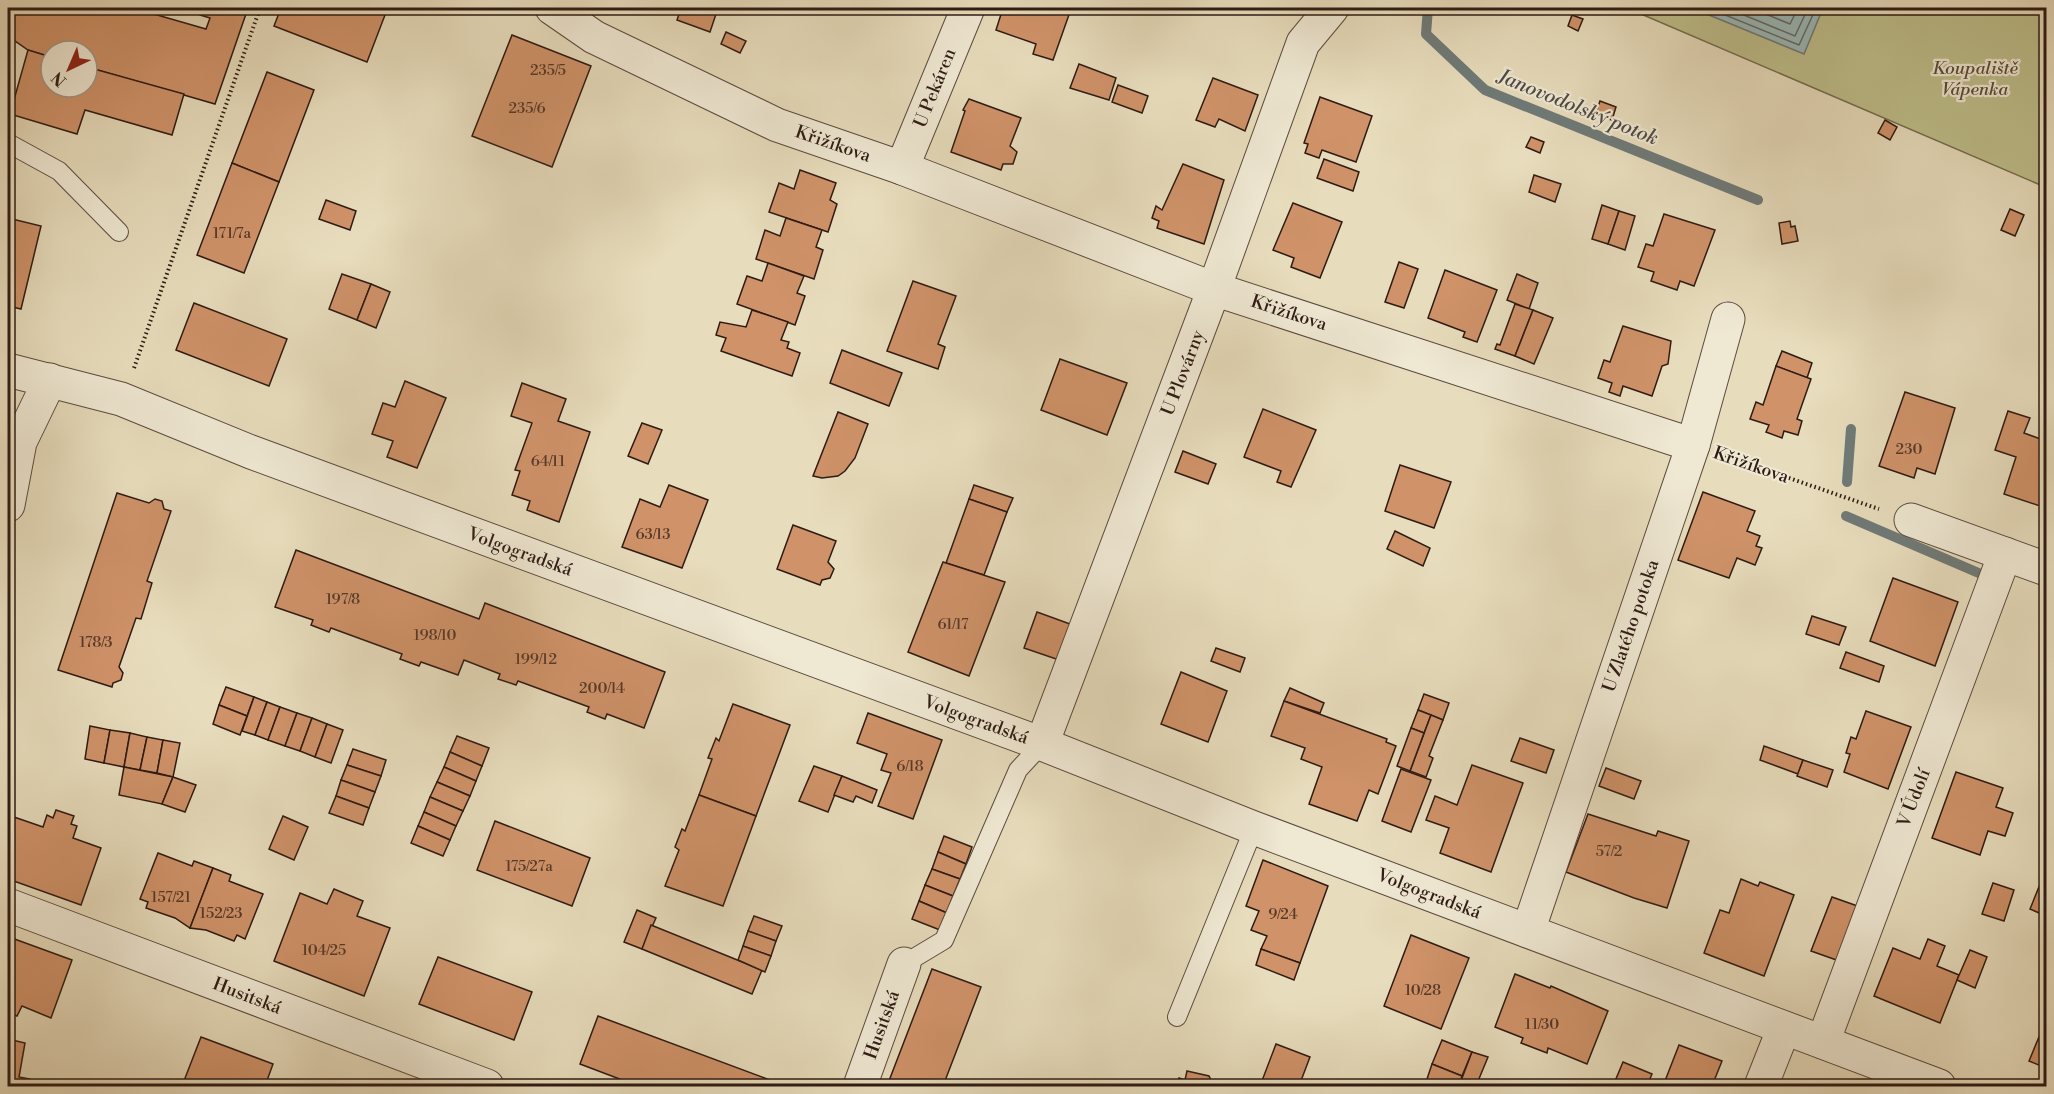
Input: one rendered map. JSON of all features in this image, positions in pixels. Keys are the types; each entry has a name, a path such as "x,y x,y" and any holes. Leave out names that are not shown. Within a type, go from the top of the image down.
{"street":[{"name":"Křižíkova","path":"552,8 594,37 777,125 902,168 1214,289 1693,445"},
{"name":"U Pekáren","path":"902,168 968,8"},
{"name":"U Plovárny","path":"1042,744 1214,289 1303,43 1332,8"},
{"name":"U Zlatého potoka","path":"1528,931 1693,445 1728,318"},
{"name":"Volgogradská","path":"8,370 121,399 250,452 1042,744 1254,828 1939,1086"},
{"path":"8,505 20,442 50,380"},
{"path":"1911,520 2046,569"},
{"name":"V Údolí","path":"1823,1042 2005,555"},
{"name":"Husitská","path":"8,905 487,1086"},
{"name":"Husitská","path":"860,1086 904,964"},
{"path":"1761,1086 1784,1028"}],"lane":[{"path":"8,143 59,171 119,232"},
{"path":"904,964 945,939 1017,770 1042,744"},
{"path":"1177,1017 1254,828"}],"path":[{"path":"121,399 144,342 260,8"},
{"name":"Křižíkova","path":"1693,445 1911,520"}],"green space":[{"name":"Koupaliště Vápenka","path":"1627,8 2046,8 2046,186 2045,187"}],"water":[{"path":"1692,8 1823,8 1804,54"}],"building":[{"path":"8,8 133,8 206,29 210,18 200,15 202,8 248,8 215,104 99,70 99,39 39,39 39,53 28,50 8,36"},
{"path":"281,8 365,8 385,15 367,62 274,26"},
{"path":"681,8 698,8 716,14 710,32 677,20"},
{"path":"1003,8 1071,9 1053,60 1033,54 1036,44 996,30"},
{"path":"1259,8 1279,8 1277,13"},
{"path":"1572,15 1583,19 1578,31 1568,26"},
{"path":"726,32 746,41 740,53 721,44"},
{"path":"512,35 591,66 552,167 472,136"},
{"path":"28,50 39,53 39,99 99,99 99,70 184,94 172,135 85,110 77,134 10,114"},
{"path":"1079,64 1116,78 1109,100 1070,88"},
{"path":"267,72 314,90 279,182 232,163"},
{"path":"1213,78 1258,95 1245,131 1219,119 1215,127 1196,120"},
{"path":"1118,85 1148,96 1142,113 1112,102"},
{"path":"1320,97 1372,116 1356,162 1322,150 1319,158 1305,153 1308,144 1304,143"},
{"path":"969,99 1021,118 1010,146 1017,152 1013,164 1003,164 1001,170 951,152 965,111 963,110"},
{"path":"1600,101 1616,107 1612,120 1595,115"},
{"path":"1885,120 1897,127 1890,140 1878,133"},
{"path":"1531,137 1544,142 1540,153 1526,147"},
{"path":"1324,159 1359,172 1353,191 1317,178"},
{"path":"232,163 279,182 244,273 197,255"},
{"path":"1183,164 1224,180 1204,244 1157,228 1159,221 1152,218 1156,206 1162,210"},
{"path":"800,170 836,183 830,200 837,204 828,232 769,212 779,183 794,189"},
{"path":"1534,175 1561,184 1555,202 1529,192"},
{"path":"326,200 356,211 350,230 319,219"},
{"path":"1293,203 1342,222 1320,278 1291,267 1294,258 1273,250"},
{"path":"1602,205 1619,211 1608,244 1592,239"},
{"path":"2010,209 2024,215 2015,236 2001,230"},
{"path":"1619,211 1635,216 1625,250 1608,244"},
{"path":"1664,214 1715,230 1694,286 1680,281 1677,290 1651,281 1654,272 1638,267 1646,244 1653,246"},
{"path":"8,218 41,226 21,309 8,306"},
{"path":"786,218 822,230 816,247 823,250 814,279 756,259 765,230 780,236"},
{"path":"1790,221 1791,227 1795,226 1798,241 1782,244 1779,223"},
{"path":"1399,262 1418,269 1404,308 1385,302"},
{"path":"768,263 804,276 797,293 805,296 795,325 737,304 747,276 762,281"},
{"path":"1445,270 1497,290 1477,342 1463,337 1465,332 1428,318"},
{"path":"342,274 371,284 357,320 329,309"},
{"path":"1517,274 1538,283 1529,309 1507,300"},
{"path":"913,281 956,296 938,344 945,347 938,369 887,351"},
{"path":"371,284 390,292 376,328 357,320"},
{"path":"194,303 287,339 269,386 176,350"},
{"path":"1515,304 1533,310 1515,356 1495,349 1497,344 1500,345"},
{"path":"752,310 788,322 781,340 789,342 787,348 800,353 792,376 721,351 726,338 716,335 720,322 746,327"},
{"path":"1533,310 1553,318 1534,364 1515,356"},
{"path":"1623,326 1671,341 1668,364 1662,366 1652,396 1623,386 1620,396 1609,392 1612,383 1598,378 1604,360 1610,362"},
{"path":"842,350 902,373 889,406 830,383"},
{"path":"1782,351 1812,363 1807,378 1776,366"},
{"path":"1060,359 1127,383 1107,435 1041,410"},
{"path":"1776,366 1811,379 1797,419 1802,421 1798,435 1784,431 1782,438 1766,432 1769,425 1750,419 1756,402 1763,405"},
{"path":"405,381 446,398 417,468 387,457 393,441 372,434 383,403 395,407"},
{"path":"522,383 566,399 558,421 590,432 559,522 527,510 530,501 512,495 520,471 515,470 532,423 511,416"},
{"path":"1905,392 1955,408 1935,474 1917,468 1914,478 1879,466"},
{"path":"1263,409 1316,430 1291,487 1277,482 1281,471 1244,457"},
{"path":"2008,411 2030,418 2024,433 2046,441 2046,508 2004,494 2016,457 1995,450"},
{"path":"838,412 868,424 855,458 838,476 822,478 813,476"},
{"path":"642,423 662,430 648,464 628,456"},
{"path":"1183,451 1216,464 1208,484 1175,472"},
{"path":"1400,465 1451,482 1434,528 1385,511"},
{"path":"669,485 708,500 682,568 622,547 640,499 660,507"},
{"path":"974,485 1013,498 1007,512 969,499"},
{"path":"1703,492 1755,511 1747,531 1760,536 1756,546 1762,548 1755,565 1737,558 1729,578 1678,560"},
{"path":"117,493 149,503 155,499 162,501 164,509 171,511 147,581 152,583 141,619 136,618 119,667 123,673 121,680 113,683 112,687 58,670"},
{"path":"969,499 1007,512 984,575 946,563"},
{"path":"793,525 836,541 828,562 834,569 830,578 822,580 820,585 777,569"},
{"path":"1395,531 1430,548 1423,566 1387,549"},
{"path":"296,550 479,619 485,603 665,672 644,728 607,714 605,719 587,712 589,707 518,681 516,685 498,679 500,674 464,660 458,675 421,662 419,666 400,659 402,654 331,628 329,632 311,625 313,620 275,607"},
{"path":"943,562 1005,582 969,676 908,652"},
{"path":"1893,578 1958,602 1935,666 1870,641"},
{"path":"1037,612 1081,628 1068,663 1024,648"},
{"path":"1812,616 1846,627 1839,645 1806,634"},
{"path":"1216,648 1245,658 1240,672 1211,661"},
{"path":"1846,652 1884,666 1879,682 1840,668"},
{"path":"1181,672 1227,691 1208,742 1161,724"},
{"path":"226,687 254,697 247,716 219,705"},
{"path":"1290,688 1324,703 1320,713 1284,701"},
{"path":"1424,694 1449,703 1443,720 1418,710"},
{"path":"254,697 267,702 255,735 242,731"},
{"path":"1284,701 1387,739 1386,742 1396,746 1378,794 1369,790 1357,821 1309,804 1322,767 1301,759 1305,748 1271,736"},
{"path":"267,702 280,707 268,740 255,735"},
{"path":"733,704 790,725 756,816 699,795 712,759 708,758 716,738 719,741"},
{"path":"219,705 247,716 240,735 213,724"},
{"path":"280,707 297,713 285,746 268,740"},
{"path":"1418,710 1431,715 1424,733 1411,728"},
{"path":"1866,711 1911,727 1888,789 1844,772 1850,754 1846,753 1851,737 1856,739"},
{"path":"297,713 312,718 300,751 285,746"},
{"path":"868,713 942,740 913,819 878,806 891,773 881,770 887,754 857,743"},
{"path":"1431,715 1443,720 1429,756 1433,758 1426,777 1410,771"},
{"path":"312,718 327,724 315,757 300,751"},
{"path":"327,724 343,730 331,763 315,757"},
{"path":"90,726 110,730 104,763 85,759"},
{"path":"1411,728 1424,733 1410,771 1397,766"},
{"path":"110,730 130,733 124,767 104,763"},
{"path":"130,733 147,737 140,770 124,767"},
{"path":"457,736 489,748 482,766 450,752"},
{"path":"147,737 163,740 157,773 140,770"},
{"path":"1520,738 1554,750 1546,773 1511,761"},
{"path":"163,740 180,743 173,777 157,773"},
{"path":"1764,746 1803,760 1798,774 1760,760"},
{"path":"353,749 386,760 381,776 347,765"},
{"path":"450,752 482,766 476,781 444,767"},
{"path":"1803,760 1833,770 1827,787 1797,776"},
{"path":"347,765 381,776 375,792 341,780"},
{"path":"1472,765 1523,783 1491,872 1440,853 1449,828 1426,820 1435,796 1457,805"},
{"path":"814,766 842,776 828,812 799,801"},
{"path":"124,767 173,777 162,804 119,795"},
{"path":"444,767 476,781 470,796 437,782"},
{"path":"1606,768 1641,781 1634,799 1599,786"},
{"path":"1401,769 1431,780 1411,832 1382,821"},
{"path":"1956,772 2003,788 1996,807 2013,813 2005,836 1988,831 1980,855 1932,838"},
{"path":"842,776 877,790 872,803 856,796 853,802 834,795"},
{"path":"173,777 196,785 185,812 162,804"},
{"path":"341,780 375,792 369,808 336,796"},
{"path":"437,782 470,796 463,811 430,797"},
{"path":"699,795 756,816 723,906 665,886 679,850 675,847 682,829 685,831"},
{"path":"336,796 369,808 363,825 329,813"},
{"path":"430,797 463,811 456,826 424,812"},
{"path":"56,810 74,816 71,824 77,826 73,838 101,848 81,905 8,879 8,835 14,817 43,827 47,815 53,818"},
{"path":"424,812 456,826 450,840 418,826"},
{"path":"1588,814 1656,836 1658,831 1689,841 1667,908 1566,872"},
{"path":"283,816 308,827 294,860 269,849"},
{"path":"495,821 590,858 572,906 477,870"},
{"path":"418,826 450,840 443,856 411,843"},
{"path":"944,836 972,847 966,864 938,852"},
{"path":"938,852 966,864 960,879 932,869"},
{"path":"158,853 192,866 194,861 213,868 190,928 175,918 146,908 148,902 140,899"},
{"path":"1263,860 1328,886 1300,963 1261,949 1267,936 1251,930 1259,911 1246,906"},
{"path":"213,868 231,875 229,881 263,894 245,939 237,935 234,941 206,930 190,928"},
{"path":"932,869 960,879 953,896 925,885"},
{"path":"2046,872 2046,916 2030,909"},
{"path":"1741,879 1758,886 1760,882 1794,895 1764,976 1704,953 1720,910 1729,913"},
{"path":"1993,883 2014,890 2004,921 1982,914"},
{"path":"925,885 953,896 947,913 919,901"},
{"path":"334,889 363,901 357,916 390,928 364,996 274,961 300,893 327,904"},
{"path":"1832,897 1866,909 1845,963 1811,951"},
{"path":"919,901 947,913 940,930 912,919"},
{"path":"637,910 656,918 642,949 624,942"},
{"path":"754,916 782,926 776,941 748,931"},
{"path":"651,925 762,970 752,994 642,949"},
{"path":"748,931 776,941 771,956 743,946"},
{"path":"1411,935 1469,958 1441,1029 1384,1006"},
{"path":"9,937 72,960 51,1018 22,1006 17,1016 8,1013"},
{"path":"1928,939 1945,946 1937,966 1959,975 1940,1023 1874,996 1893,948 1920,959"},
{"path":"743,946 771,956 765,972 738,960"},
{"path":"1261,949 1300,963 1294,980 1256,965"},
{"path":"1970,950 1987,957 1975,988 1957,980"},
{"path":"438,957 532,992 514,1040 419,1004"},
{"path":"932,969 981,987 943,1086 887,1086"},
{"path":"1515,974 1550,988 1551,986 1608,1011 1587,1064 1548,1048 1547,1053 1521,1043 1523,1038 1495,1027"},
{"path":"598,1016 786,1086 638,1086 580,1064"},
{"path":"2046,1020 2046,1068 2029,1061"},
{"path":"201,1037 273,1064 265,1086 182,1086"},
{"path":"8,1039 25,1043 19,1077 30,1079 28,1086 8,1086"},
{"path":"1442,1040 1472,1052 1462,1076 1432,1064"},
{"path":"1276,1044 1310,1057 1299,1086 1260,1086"},
{"path":"1679,1045 1722,1061 1712,1086 1663,1086"},
{"path":"1472,1052 1488,1057 1476,1086 1459,1086"},
{"path":"1623,1062 1652,1074 1647,1086 1613,1086"},
{"path":"1432,1064 1462,1076 1459,1086 1438,1086 1426,1082"},
{"path":"1187,1071 1209,1076 1211,1080 1228,1086 1176,1086 1179,1078 1185,1080"}],"waterway":[{"name":"Janovodolský potok","path":"1428,8 1426,34 1485,90 1758,200"},
{"name":"Janovodolský potok","path":"1847,482 1851,429"},
{"name":"Janovodolský potok","path":"1846,516 1981,574"}]}
